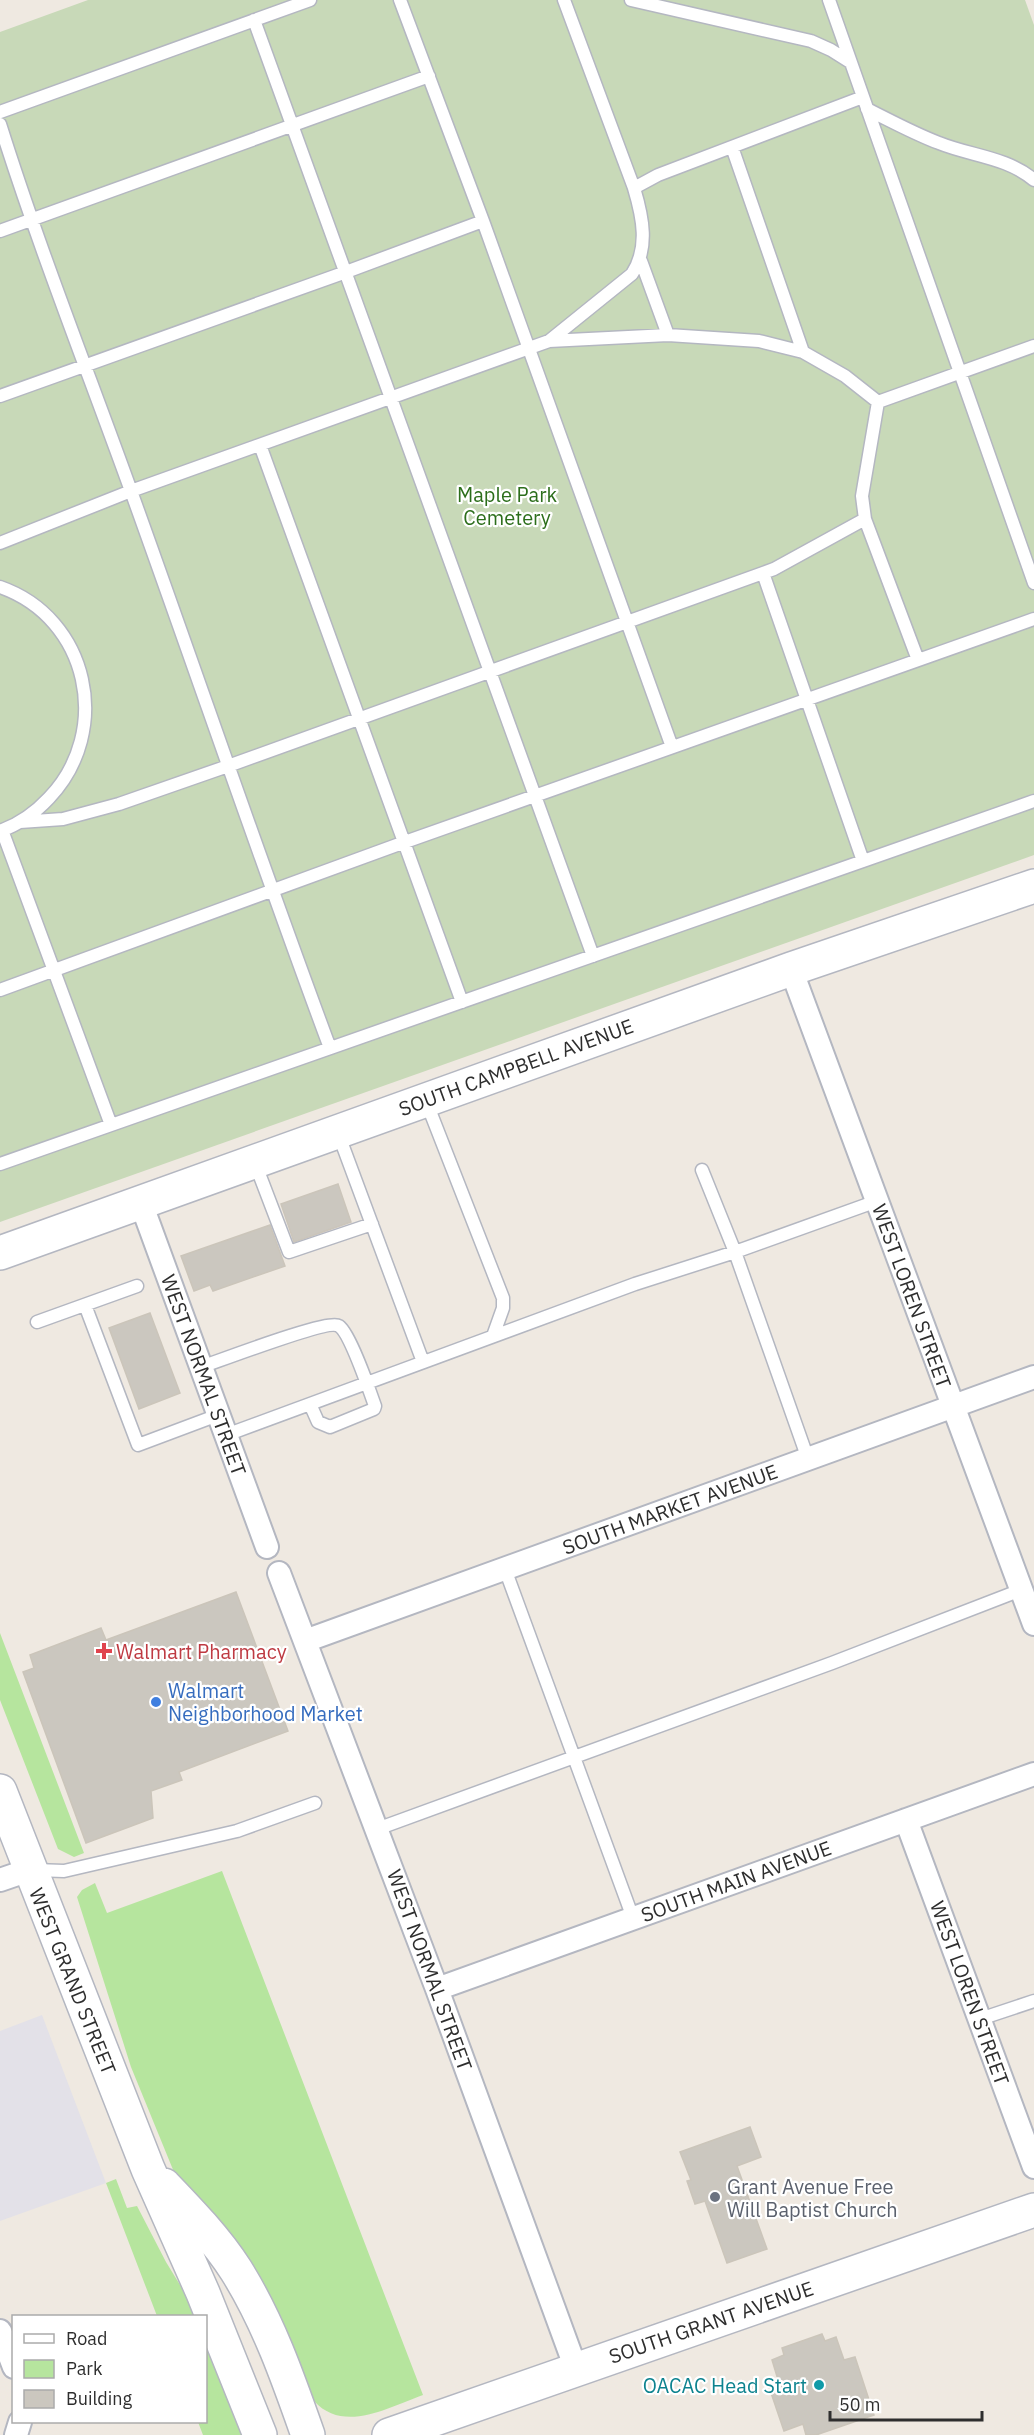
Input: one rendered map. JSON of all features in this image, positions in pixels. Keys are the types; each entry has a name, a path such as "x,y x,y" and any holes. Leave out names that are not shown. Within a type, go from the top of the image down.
{"main road":[{"name":"SOUTH CAMPBELL AVENUE","path":"0,1253 791,969 1034,886"},
{"name":"WEST GRAND STREET","path":"0,1791 14,1875 203,2293 260,2435"},
{"name":"WEST GRAND STREET","path":"148,2169 196,2218 235,2270 277,2347 308,2435"},
{"name":"SOUTH GRANT AVENUE","path":"389,2435 1034,2210"}],"street":[{"name":"WEST LOREN STREET","path":"791,969 1034,1624"},
{"name":"WEST NORMAL STREET","path":"141,1203 267,1547"},
{"name":"SOUTH MARKET AVENUE","path":"305,1641 1034,1377"},
{"name":"WEST NORMAL STREET","path":"279,1573 437,1989 576,2369"},
{"name":"SOUTH MAIN AVENUE","path":"437,1989 1034,1774"},
{"name":"WEST LOREN STREET","path":"906,1820 1034,2167"},
{"path":"0,2331 12,2362"}],"lane":[{"path":"0,112 310,0"},
{"path":"400,0 483,220 672,747"},
{"path":"564,0 634,188 644,234 641,261 668,335"},
{"path":"631,0 811,41 850,62"},
{"path":"829,0 1034,583"},
{"path":"254,20 593,956"},
{"path":"0,231 429,76"},
{"path":"634,188 658,175 732,147 865,103 940,144 985,156 1023,170 1034,180"},
{"path":"0,124 31,220 131,491 271,891 330,1048"},
{"path":"732,147 803,352"},
{"path":"0,396 346,272 483,220"},
{"path":"549,341 632,274 641,261"},
{"path":"0,543 131,491 549,341 668,335 759,341 803,352 845,376 878,402"},
{"path":"878,402 1034,346"},
{"path":"878,402 862,496 866,519 918,660"},
{"path":"260,445 462,1002"},
{"path":"20,822 63,819 119,804 228,766 764,573 813,550 866,519"},
{"path":"764,573 863,861"},
{"path":"0,587 16,592 46,614 69,643 83,678 87,714 79,751 62,784 37,811 1,830 111,1125"},
{"path":"0,990 405,842 1034,619"},
{"path":"0,1164 1034,801"},
{"path":"426,1100 502,1298 503,1308 494,1336"},
{"path":"337,1132 423,1362"},
{"path":"255,1161 289,1252 372,1224"},
{"path":"702,1170 735,1252 808,1459"},
{"path":"85,1305 138,1445 310,1404 635,1284 735,1252 877,1201"},
{"path":"37,1322 137,1286"},
{"path":"201,1367 306,1331 334,1324 344,1332 375,1406 370,1412 330,1427 318,1422 310,1404"},
{"path":"505,1569 633,1918"},
{"path":"377,1829 832,1663 1021,1590"},
{"path":"14,1875 64,1871 237,1831 315,1803"},
{"path":"980,2019 1034,2001"}],"shaded area":[{"path":"42,2015 106,2183 0,2221 0,2031"}],"green space":[{"name":"Maple Park Cemetery","path":"88,0 1025,0 1034,25 1034,855 0,1222 0,32"},
{"path":"0,1633 84,1853 74,1857 58,1849 0,1700"},
{"path":"222,1871 423,2395 367,2415 339,2416 326,2411 314,2401 176,2177 131,2067 77,1897 82,1890 95,1883 107,1913"},
{"path":"116,2179 127,2208 137,2206 166,2262 198,2315 157,2315 106,2183"},
{"path":"207,2331 244,2435 203,2435 198,2423 207,2423"}],"building":[{"path":"338,1184 351,1222 294,1242 281,1204"},
{"path":"270,1225 285,1266 213,1291 210,1285 194,1291 181,1256"},
{"path":"150,1313 180,1393 139,1409 109,1328"},
{"name":"Walmart Neighborhood Market","path":"236,1592 288,1731 179,1772 182,1780 151,1791 153,1818 86,1843 23,1672 34,1668 30,1655 101,1628 106,1640"},
{"name":"Grant Avenue Free Will Baptist Church","path":"750,2127 761,2157 737,2166 767,2249 727,2263 705,2201 695,2204 687,2181 691,2180 680,2152"},
{"name":"OACAC Head Start","path":"822,2334 825,2341 836,2337 844,2360 855,2357 874,2415 816,2435 806,2435 803,2424 784,2431 769,2387 779,2383 772,2360 784,2355 782,2348"}],"place":[{"name":"Walmart Pharmacy","path":"104,1651"},
{"name":"Walmart Neighborhood Market","path":"156,1702"},
{"name":"Grant Avenue Free Will Baptist Church","path":"715,2197"},
{"name":"OACAC Head Start","path":"819,2385"}]}
